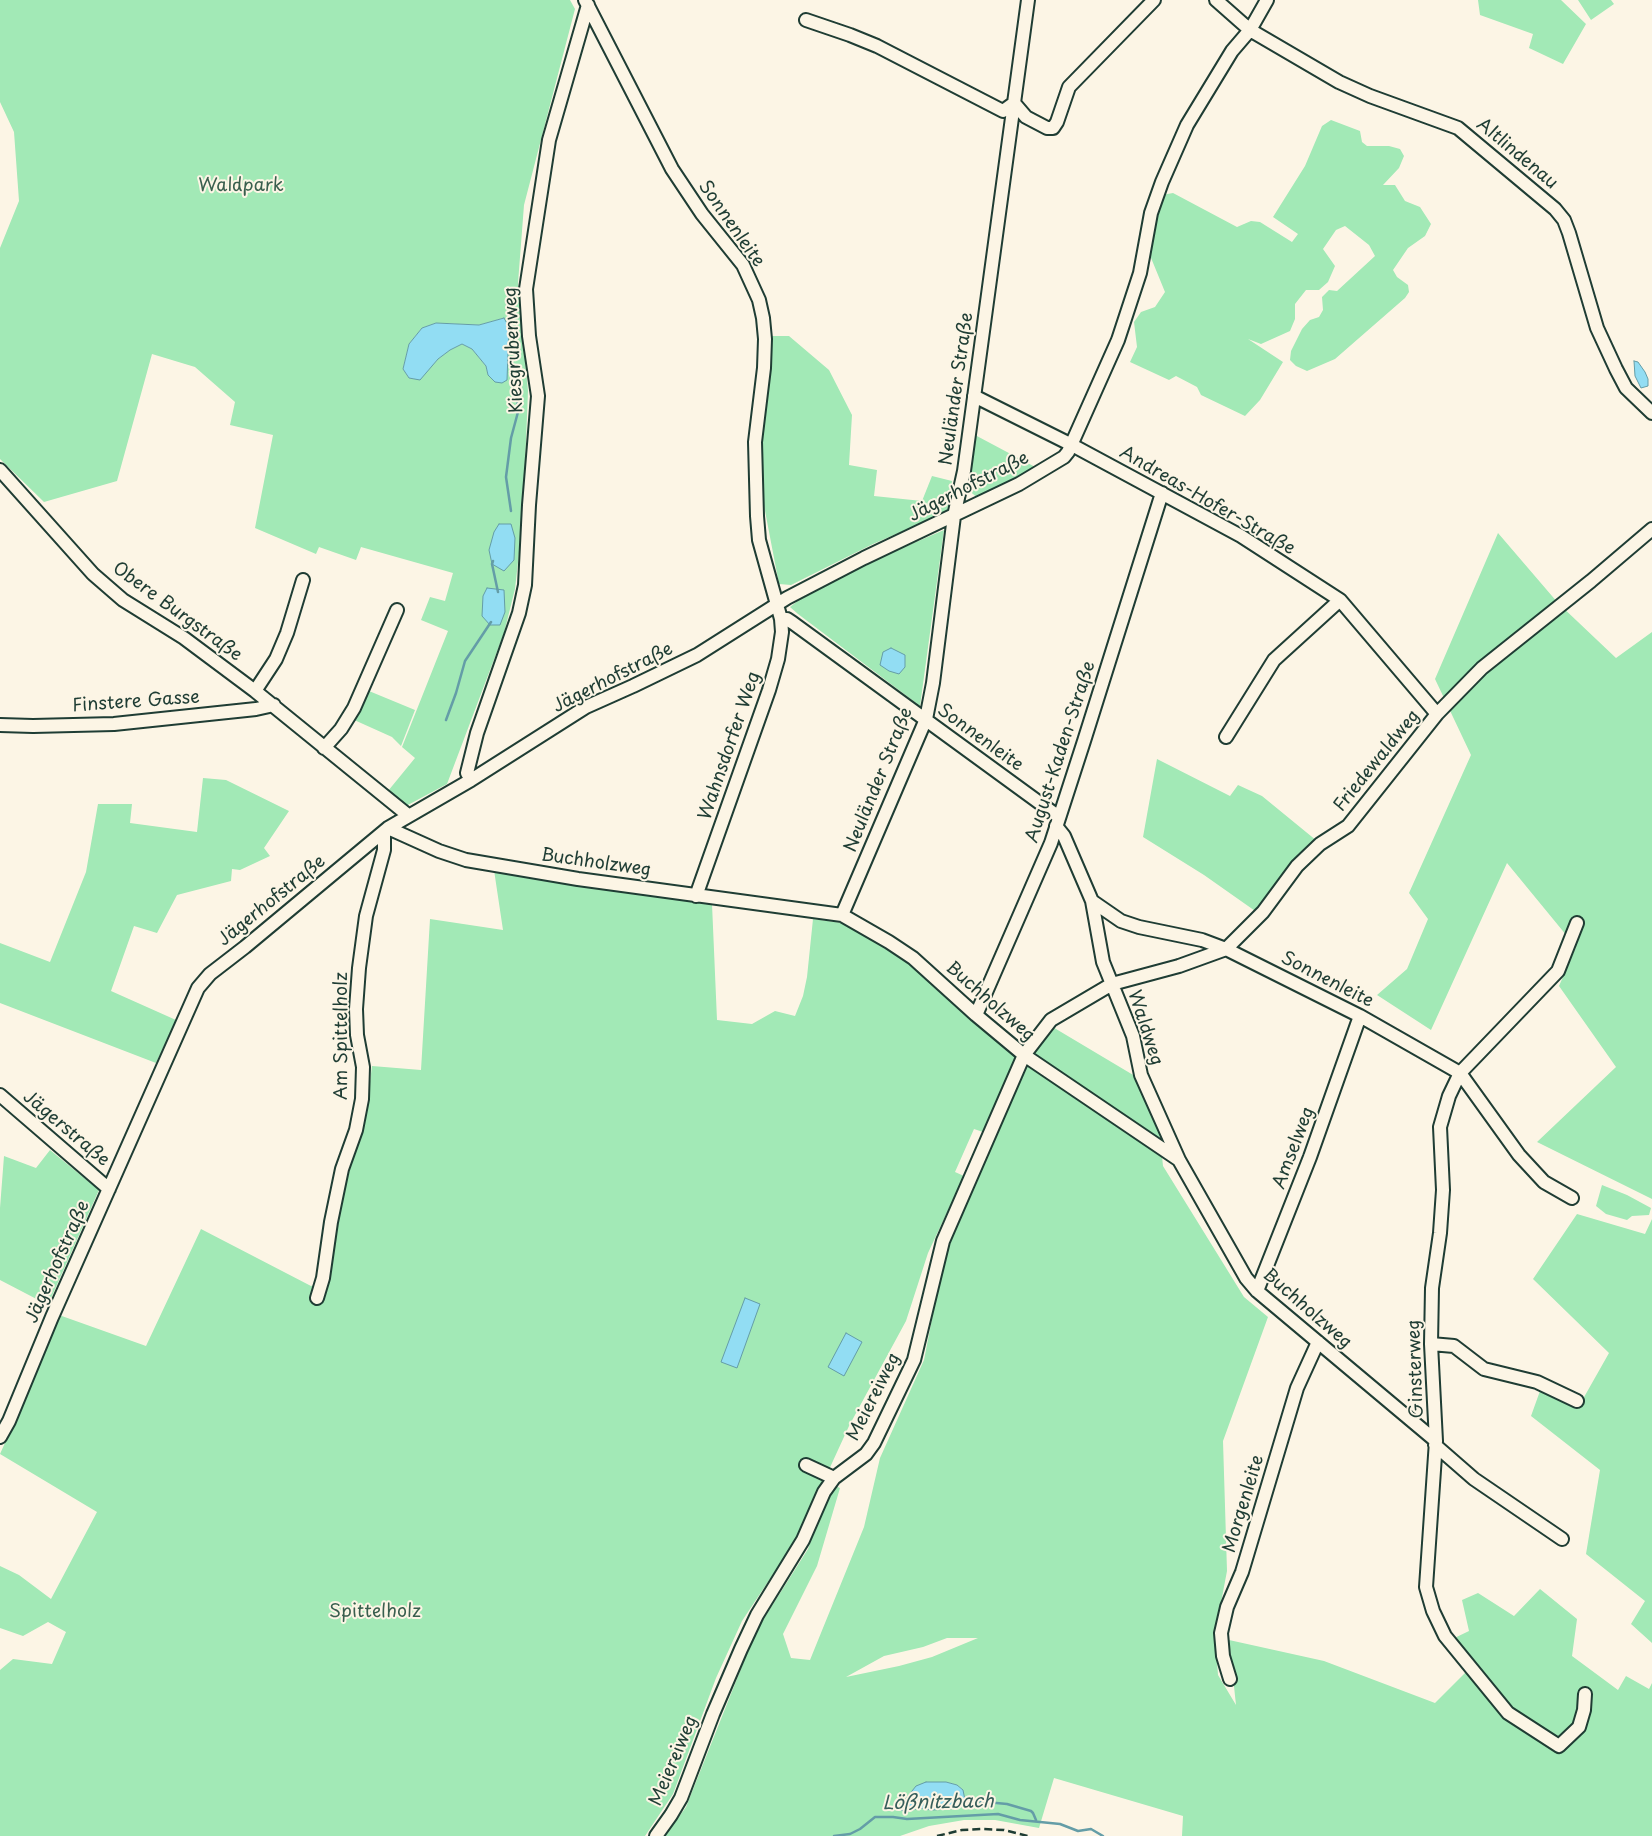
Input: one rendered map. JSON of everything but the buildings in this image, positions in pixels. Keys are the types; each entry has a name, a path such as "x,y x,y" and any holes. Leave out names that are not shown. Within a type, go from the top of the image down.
{"street":[{"name":"Neuländer Straße","path":"842,915 926,720 933,683 954,516 964,470 1028,0"},
{"path":"806,20 877,46 1002,110 1014,103 1026,117 1047,128 1054,128 1069,86 1154,0"},
{"name":"Altlindenau","path":"1216,0 1250,30 1310,66 1356,90 1458,128 1555,210 1564,220 1569,233 1597,328 1616,369 1626,388 1651,414"},
{"name":"Jägerhofstraße","path":"0,1436 9,1421 52,1317 198,988 210,974 386,830 471,780 586,707 697,655 778,606 787,598 864,558 1019,484 1064,457 1072,444 1121,332 1140,273 1151,213 1162,182 1187,125 1232,51 1250,30 1267,0"},
{"name":"Sonnenleite","path":"586,3 672,169 702,214 743,265 759,300 765,339 764,368 755,442 757,516 759,540 778,606"},
{"name":"Kiesgrubenweg","path":"471,780 467,772 477,733 519,613 525,585 538,396 529,336 526,289 549,140 586,3"},
{"name":"Andreas-Hofer-Straße","path":"974,396 1072,444 1241,536 1340,600 1437,714"},
{"name":"Obere Burgstraße","path":"0,470 93,574 123,600 184,638 274,705 409,816"},
{"name":"August-Kaden-Straße","path":"976,1015 1058,822 1162,493"},
{"name":"Friedewaldweg","path":"1024,1055 1051,1020 1112,984 1179,966 1226,949 1264,912 1297,866 1320,844 1348,826 1437,714 1482,668 1591,581 1652,529"},
{"path":"255,691 276,659 287,633 302,580"},
{"path":"1226,736 1274,660 1340,600"},
{"name":"Wahnsdorfer Weg","path":"696,896 769,690 780,648 781,619 778,606"},
{"path":"324,748 341,728 354,708 397,610"},
{"name":"Sonnenleite","path":"781,619 787,619 793,623 926,720 1058,822 1092,901 1122,920 1138,927 1202,940 1226,949 1360,1016 1460,1072 1519,1155 1544,1182 1572,1198"},
{"name":"Finstere Gasse","path":"0,725 114,724 256,709 274,705"},
{"name":"Buchholzweg","path":"386,830 466,860 578,879 842,915 889,942 913,958 1024,1055 1179,1160 1246,1278 1257,1291 1435,1443 1474,1479 1562,1538"},
{"name":"Am Spittelholz","path":"317,1298 323,1278 331,1222 342,1169 356,1130 362,1099 363,1067 357,1035 356,1009 359,968 366,916 384,850 386,830"},
{"name":"Waldweg","path":"1092,901 1103,962 1133,1036 1141,1075 1179,1160"},
{"name":"Ginsterweg","path":"1577,923 1558,971 1460,1072 1449,1096 1440,1127 1443,1190 1440,1233 1432,1288 1431,1344 1435,1443 1426,1586 1433,1611 1445,1636 1508,1714 1559,1746 1579,1727 1584,1710 1585,1694"},
{"name":"Amselweg","path":"1257,1291 1310,1157 1360,1016"},
{"name":"Meiereiweg","path":"656,1836 681,1798 713,1714 745,1641 758,1615 803,1540 824,1492 834,1478 866,1454 874,1443 914,1360 943,1240 1024,1055"},
{"name":"Jägerstraße","path":"0,1096 109,1189"},
{"name":"Morgenleite","path":"1230,1679 1223,1656 1222,1633 1227,1607 1242,1572 1297,1388 1318,1342"},
{"path":"1431,1344 1454,1346 1484,1369 1537,1382 1577,1401"},
{"path":"806,1465 834,1478"}],"green space":[{"name":"Waldpark","path":"0,0 570,0 575,9 524,205 518,283 528,391 523,517 515,589 504,633 447,784 406,806 388,791 415,758 402,747 448,631 421,620 430,597 445,601 453,573 361,547 356,560 319,547 316,554 255,528 273,435 230,425 235,402 195,367 152,354 117,481 44,502 0,459 0,248 19,201 14,132 0,102","holes":["504,318 488,375 486,366 472,349 462,344 438,359 420,379 409,378 403,369 409,344 422,328 436,323 479,325"]},
{"path":"1478,0 1561,0 1586,24 1563,64 1529,48 1533,34 1480,15"},
{"path":"1578,0 1611,0 1614,4 1591,20"},
{"path":"1331,120 1360,131 1362,142 1367,146 1389,146 1400,149 1404,156 1399,168 1383,185 1395,185 1405,201 1420,207 1431,224 1425,236 1408,248 1393,270 1397,277 1408,285 1409,292 1405,298 1335,359 1307,371 1296,366 1290,360 1291,351 1302,329 1310,320 1319,317 1323,310 1322,297 1329,290 1337,291 1375,256 1369,245 1345,226 1336,230 1323,249 1335,266 1328,282 1319,290 1306,290 1295,304 1295,319 1290,331 1261,344 1248,339 1283,362 1260,400 1245,416 1201,395 1197,387 1176,376 1169,380 1130,362 1137,347 1134,322 1141,312 1155,307 1165,292 1149,253 1152,229 1162,195 1173,193 1237,227 1251,221 1260,222 1292,242 1298,234 1273,217 1305,166 1322,126"},
{"path":"771,336 789,336 829,370 852,415 849,465 877,470 874,496 922,501 932,476 952,481 947,512 873,544 791,585 779,584 761,490 764,412"},
{"path":"975,435 1037,468 979,499 967,489"},
{"path":"944,530 920,706 790,607 805,595 874,560"},
{"path":"1498,533 1558,603 1616,658 1652,632 1652,1199 1537,1142 1616,1067 1559,986 1576,947 1507,863 1431,1030 1377,995 1407,969 1428,919 1409,893 1471,755 1435,679"},
{"path":"369,691 415,710 401,746 392,737 352,719"},
{"path":"1157,759 1230,796 1238,785 1262,796 1317,841 1258,913 1204,875 1143,837"},
{"path":"203,778 226,780 289,811 264,848 270,856 240,870 232,869 231,881 177,895 157,933 134,926 111,991 176,1020 156,1063 0,1003 0,943 50,962 86,872 98,804 132,804 130,823 197,832"},
{"name":"Spittelholz","path":"494,870 553,881 712,904 717,1020 752,1024 775,1011 795,1016 803,996 807,977 813,919 843,923 908,958 962,1011 1016,1058 983,1132 974,1129 955,1172 964,1176 928,1253 906,1321 849,1426 799,1535 742,1621 716,1678 673,1794 645,1836 0,1836 0,1670 13,1659 52,1664 66,1632 48,1622 23,1636 0,1628 0,1566 19,1575 51,1599 97,1512 0,1454 34,1378 59,1315 146,1346 201,1229 311,1286 317,1284 338,1161 352,1122 365,1121 372,1066 421,1070 430,919 503,930"},
{"path":"1051,1026 1155,1088 1163,1166 1244,1297 1268,1317 1223,1441 1227,1571 1215,1634 1218,1675 1236,1705 1229,1640 1324,1661 1435,1703 1467,1671 1444,1643 1469,1631 1462,1600 1478,1593 1514,1616 1540,1589 1577,1619 1572,1656 1618,1690 1626,1676 1649,1689 1652,1683 1652,1836 1182,1836 1183,1816 1054,1778 1039,1828 995,1820 964,1820 929,1826 900,1836 665,1836 686,1807 756,1631 808,1549 829,1489 833,1485 840,1488 817,1566 783,1634 791,1658 810,1660 864,1527 880,1458 924,1360 941,1272 949,1242 1025,1070","holes":["947,1638 978,1638 932,1657 846,1677 884,1656 923,1647","946,1782 957,1785 963,1790 931,1810 919,1808"]},
{"path":"50,1150 99,1190 48,1305 0,1280 0,1208 4,1156 36,1168"},
{"path":"1602,1185 1627,1195 1651,1208 1649,1215 1632,1216 1627,1220 1606,1214 1596,1206"},
{"path":"1577,1214 1645,1234 1652,1219 1652,1643 1631,1624 1645,1601 1586,1554 1600,1470 1531,1416 1540,1391 1579,1406 1609,1353 1533,1279"}],"water":[{"path":"504,318 509,327 507,380 502,383 495,382 488,375 486,366 472,349 462,344 438,359 420,380 409,378 403,369 409,344 422,328 436,323 479,325"},
{"path":"1634,361 1638,362 1645,372 1648,386 1641,388 1635,376"},
{"path":"499,524 511,524 515,538 514,560 504,571 492,564 489,550 494,532"},
{"path":"487,588 504,590 505,612 500,625 490,625 482,616 483,596"},
{"path":"891,648 905,655 905,667 899,674 889,671 880,665 883,652"},
{"path":"745,1298 760,1304 737,1368 721,1362"},
{"path":"846,1333 862,1342 844,1376 828,1367"},
{"path":"926,1782 946,1782 957,1785 963,1790 965,1800 962,1804 951,1809 931,1810 919,1808 906,1812 901,1810 900,1808 904,1801 916,1786"}],"waterway":[{"path":"511,511 506,477 511,438 518,412 517,394 512,386"},
{"path":"493,561 498,592"},
{"path":"446,720 465,661 491,622"},
{"path":"965,1800 1007,1804 1031,1811 1036,1820"},
{"name":"Lößnitzbach","path":"834,1836 850,1834 875,1817 907,1819 998,1814 1020,1820 1060,1824 1078,1831 1091,1829 1103,1836"}],"railway":[{"path":"937,1836 962,1830 982,1829 1004,1830 1028,1836"}]}
